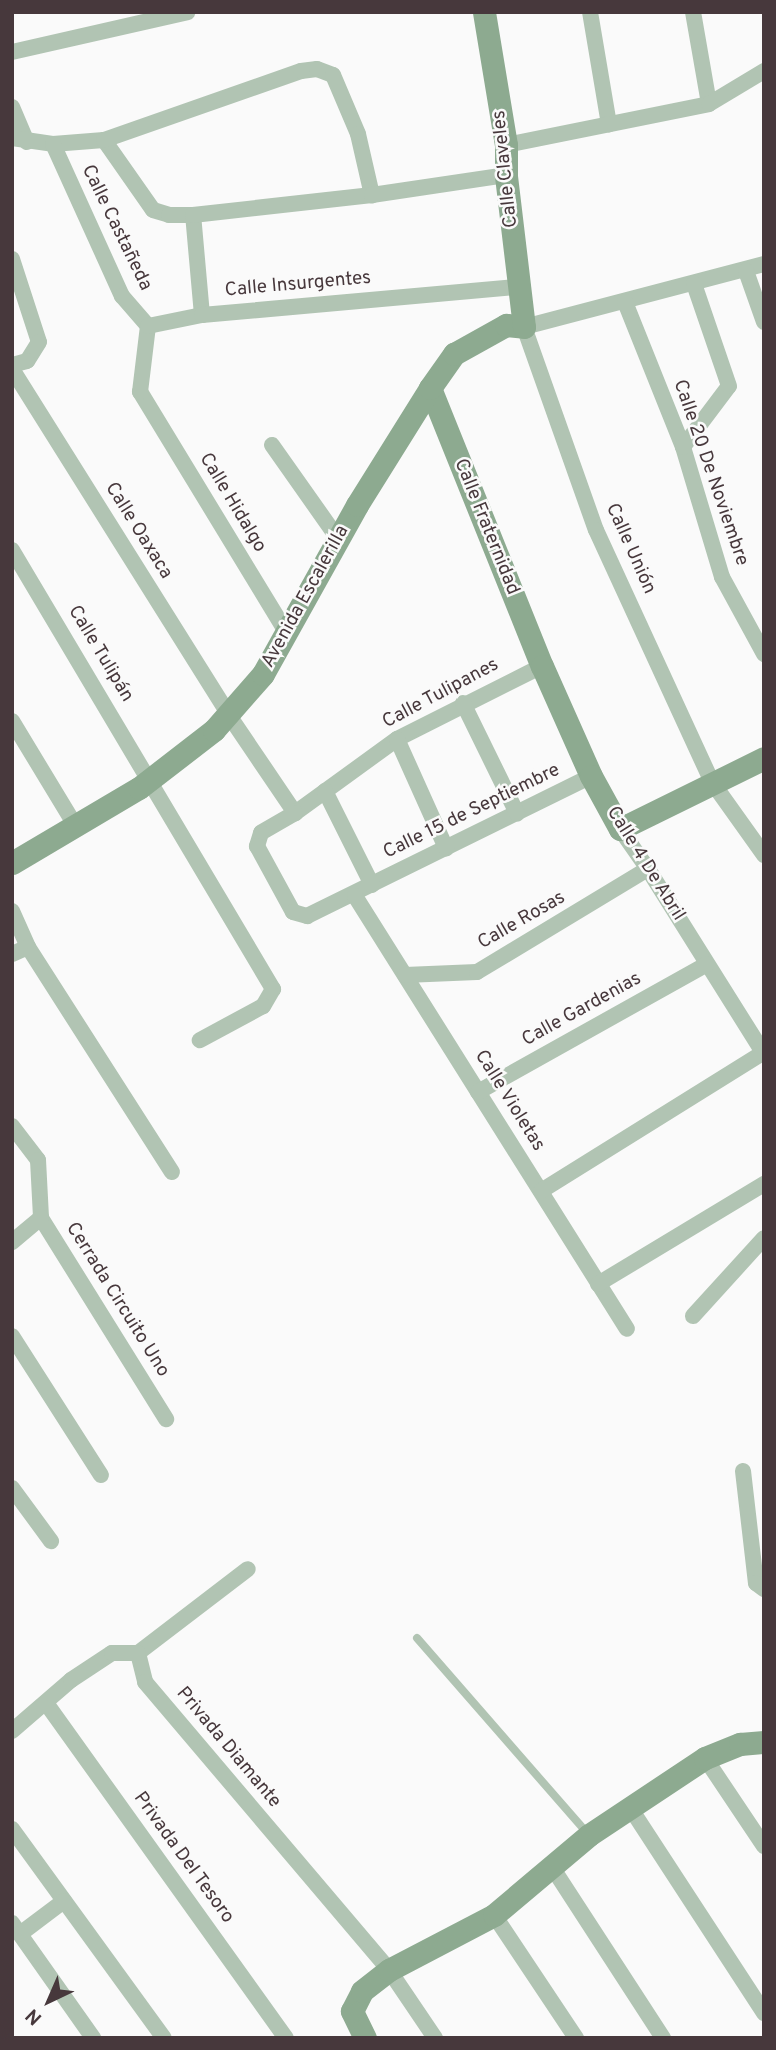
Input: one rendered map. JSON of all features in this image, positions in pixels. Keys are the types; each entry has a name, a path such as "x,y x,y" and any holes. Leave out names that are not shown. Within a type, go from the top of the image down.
{"main road":[{"name":"Calle Claveles","path":"484,12 506,145 506,175 524,327"},
{"name":"Avenida Escalerilla","path":"12,863 151,779 214,730 263,674 288,635 339,540 430,388 454,354 506,326 524,327"},
{"name":"Calle Fraternidad","path":"430,388 542,666"},
{"name":"Calle 4 De Abril","path":"542,666 591,776 620,829"},
{"path":"620,829 764,758"},
{"path":"365,2038 352,2011 362,1991 389,1970 494,1915 589,1835 705,1758 740,1744 764,1742"}],"street":[{"path":"12,52 188,12"},
{"path":"590,12 609,124"},
{"path":"692,12 709,104"},
{"path":"12,107 20,140 53,145 104,140 301,71 317,69 333,75 358,134 372,195"},
{"path":"506,145 709,104 764,71"},
{"path":"104,140 153,210 169,215 193,215 372,195 506,175"},
{"name":"Calle Castañeda","path":"53,145 122,296 148,326"},
{"path":"193,215 202,315"},
{"name":"Calle Oaxaca","path":"12,259 39,342 17,365 228,714 295,813"},
{"path":"524,327 746,271 764,264"},
{"path":"746,271 764,322"},
{"path":"682,447 729,386 694,284"},
{"name":"Calle Insurgentes","path":"148,326 202,315 518,287"},
{"name":"Calle 20 De Noviembre","path":"625,302 682,447 722,577 764,654"},
{"name":"Calle Hidalgo","path":"148,326 140,392 288,635"},
{"name":"Calle Unión","path":"524,327 596,530 712,782 764,855"},
{"path":"272,446 339,540"},
{"name":"Calle Tulipán","path":"14,558 151,779 273,989 263,1006 200,1040"},
{"name":"Calle Tulipanes","path":"355,896 307,916 293,912 257,846 261,833 295,813 397,739 542,666"},
{"path":"463,704 517,813"},
{"path":"12,721 75,825"},
{"path":"397,739 446,848"},
{"name":"Calle 15 de Septiembre","path":"372,885 591,776"},
{"path":"325,791 372,885 355,896"},
{"name":"Calle 4 De Abril","path":"620,829 763,1053"},
{"name":"Calle Rosas","path":"405,975 477,972 648,869"},
{"name":"Calle Violetas","path":"355,896 627,1329"},
{"path":"12,911 28,947 172,1172"},
{"path":"12,954 28,947"},
{"name":"Calle Gardenias","path":"478,1091 707,964"},
{"path":"541,1191 763,1053"},
{"name":"Cerrada Circuito Uno","path":"12,1126 38,1160 41,1218 166,1419"},
{"path":"598,1284 764,1184"},
{"path":"12,1241 41,1218"},
{"path":"693,1316 764,1238"},
{"path":"12,1336 100,1475"},
{"path":"743,1471 757,1583 764,1589"},
{"path":"12,1488 51,1541"},
{"path":"12,1731 71,1679 112,1653 138,1653 248,1569"},
{"name":"Privada Diamante","path":"138,1653 145,1682 389,1970 435,2038"},
{"name":"Privada Del Tesoro","path":"46,1703 286,2038"},
{"path":"705,1758 764,1846"},
{"path":"631,1809 764,2013"},
{"path":"12,1829 164,2038"},
{"path":"552,1867 663,2038"},
{"path":"64,1901 16,1929 93,2038"},
{"path":"494,1915 576,2038"}],"lane":[{"path":"417,1638 589,1835"}]}
